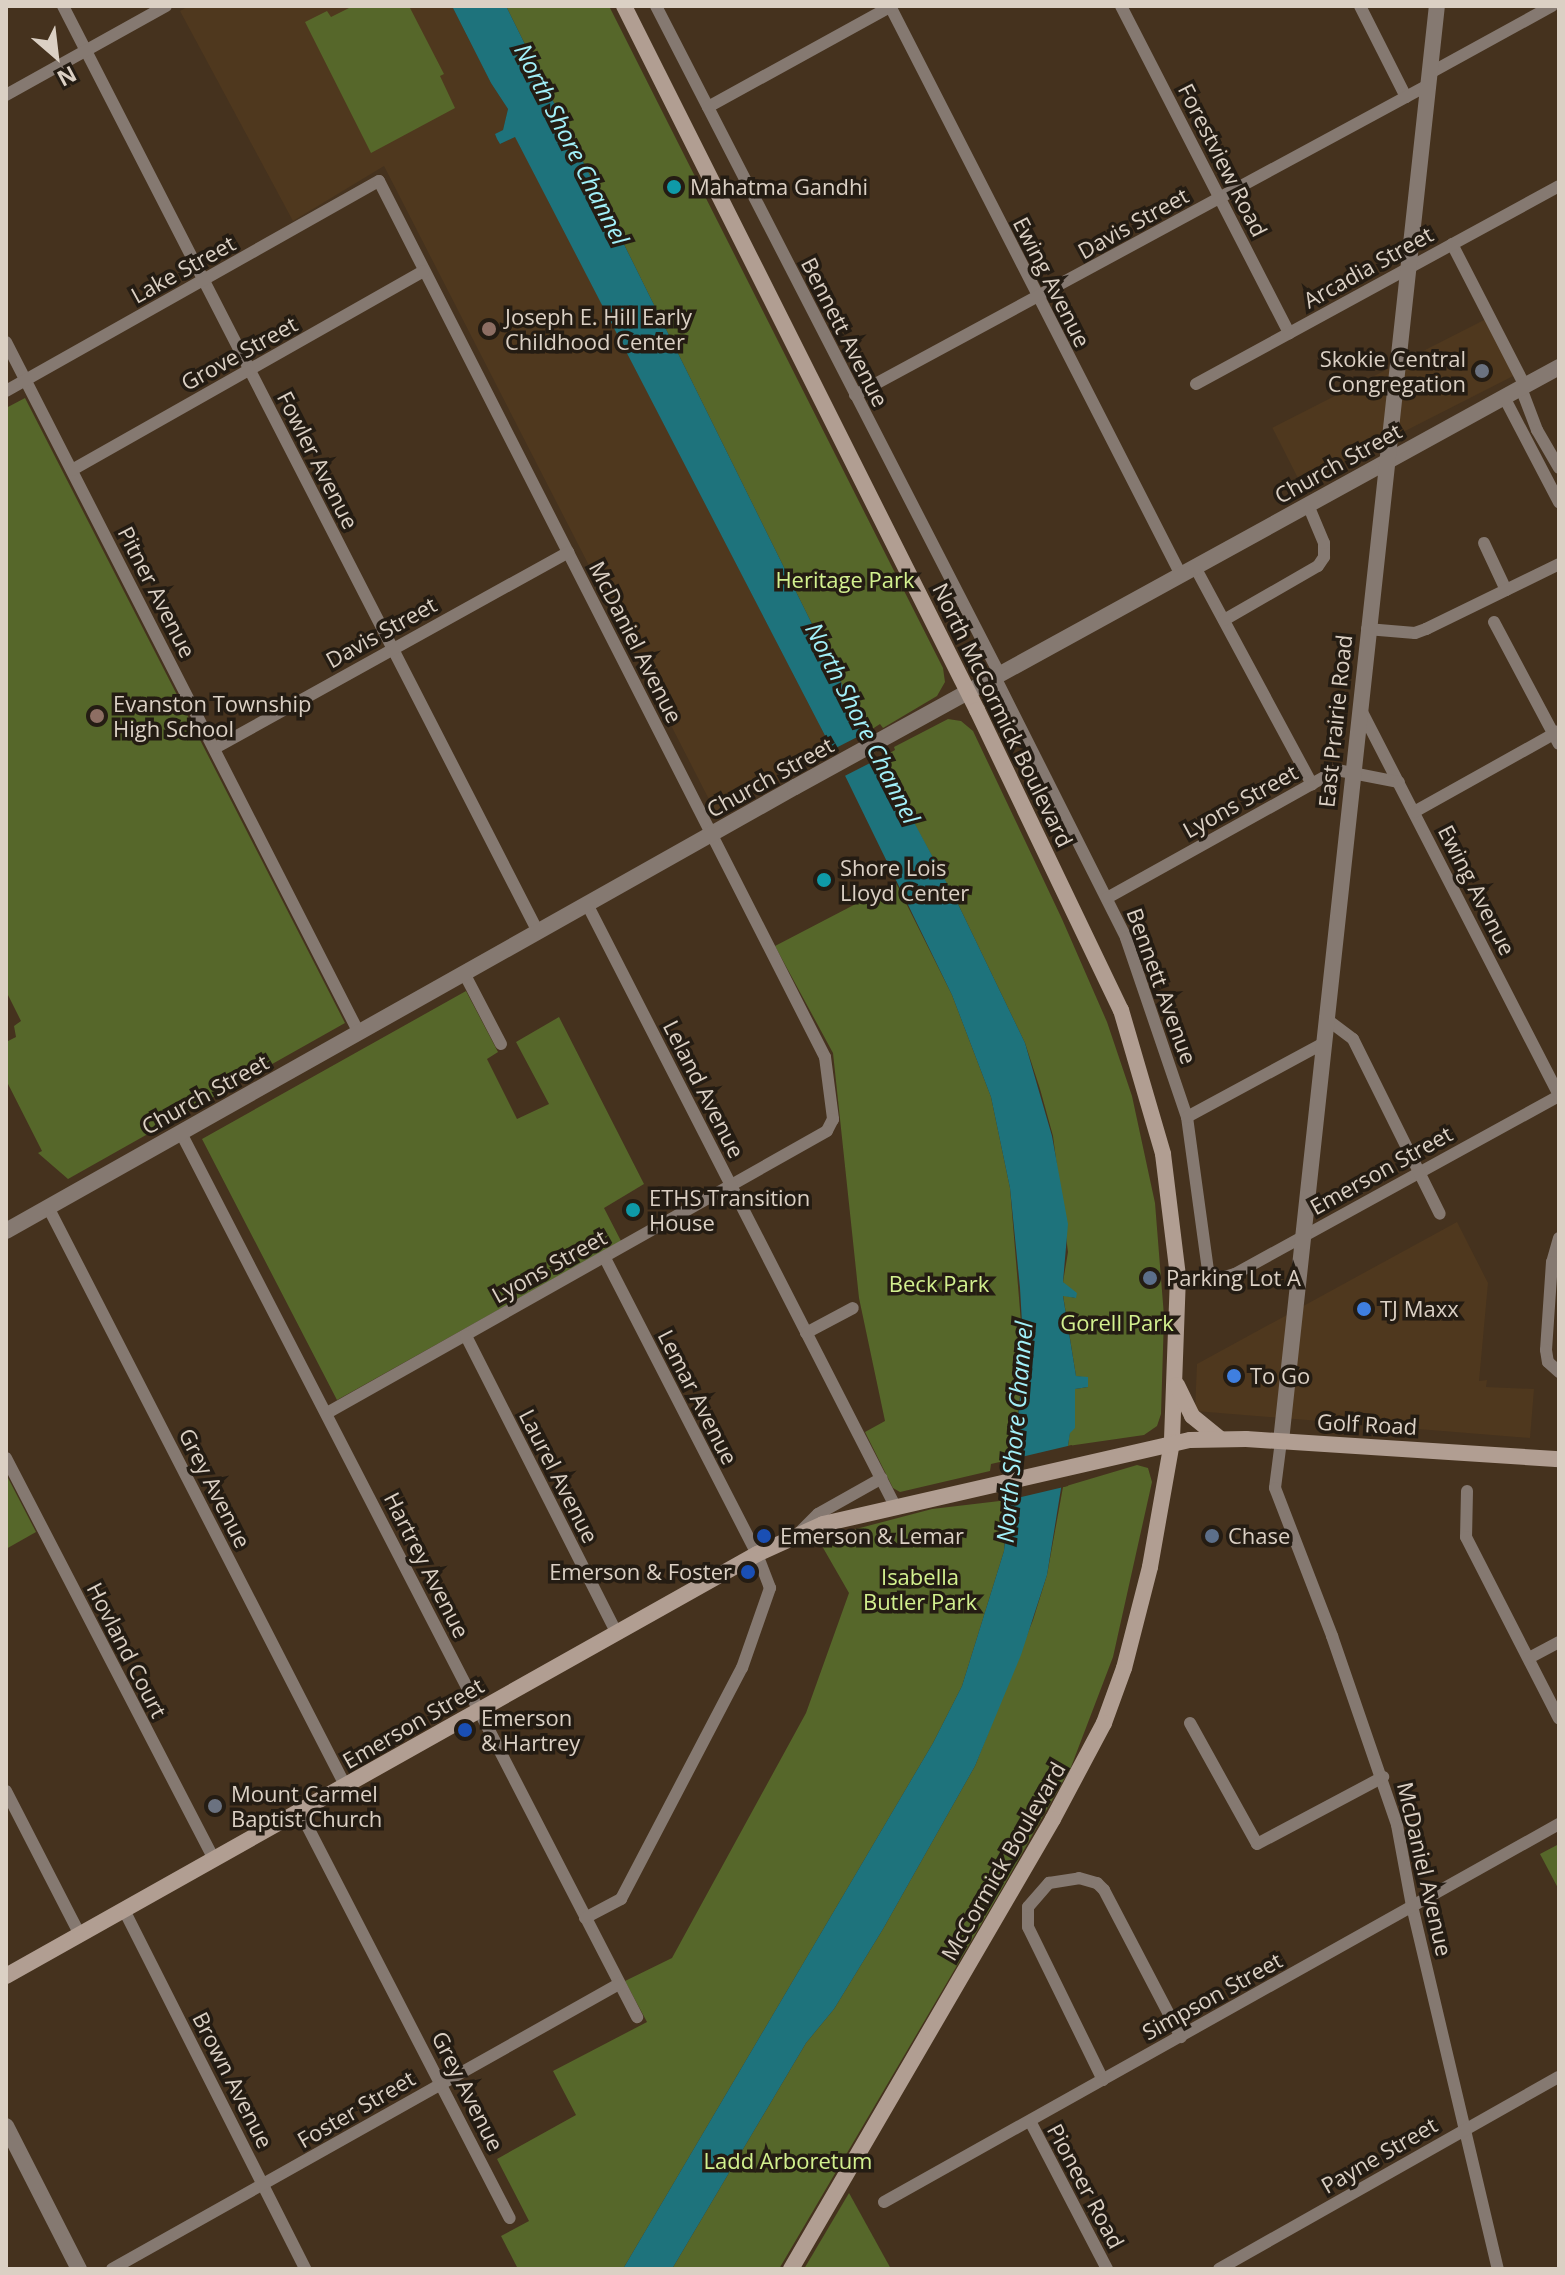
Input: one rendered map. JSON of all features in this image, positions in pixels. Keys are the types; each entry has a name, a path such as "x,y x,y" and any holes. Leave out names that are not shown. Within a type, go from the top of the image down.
{"main road":[{"name":"North McCormick Boulevard","path":"624,6 968,692 1121,1010 1151,1106 1170,1197 1179,1301 1172,1442"},
{"path":"1175,1378 1192,1416 1220,1439"},
{"name":"Golf Road","path":"1172,1442 1220,1439 1281,1441 1559,1459"},
{"name":"Emerson Street","path":"6,1976 801,1531 1172,1442"},
{"name":"McCormick Boulevard","path":"791,2269 1053,1819 1104,1723 1124,1668 1147,1581 1172,1442"}],"street":[{"name":"Fowler Avenue","path":"63,6 538,932"},
{"path":"6,95 166,6"},
{"name":"Bennett Avenue","path":"656,6 997,676 1126,938 1187,1117 1208,1270 1221,1278"},
{"path":"708,107 891,6"},
{"name":"Ewing Avenue","path":"891,6 1037,298 1188,571 1224,620 1312,784"},
{"name":"Forestview Road","path":"1121,6 1289,333"},
{"path":"1360,6 1406,97"},
{"name":"East Prairie Road","path":"1281,1441 1358,704 1437,6"},
{"name":"Davis Street","path":"855,395 1406,97 1429,79 1552,6"},
{"name":"Lake Street","path":"6,391 379,181"},
{"name":"McDaniel Avenue","path":"379,181 825,1057 833,1119 831,1128"},
{"name":"Arcadia Street","path":"1196,384 1559,186"},
{"path":"1452,244 1523,387 1537,430 1559,468"},
{"name":"Grove Street","path":"72,470 424,271"},
{"name":"Pitner Avenue","path":"6,342 359,1033"},
{"name":"Church Street","path":"6,1231 711,834 1559,367"},
{"path":"1504,397 1559,502"},
{"path":"1224,620 1318,566 1324,557 1324,543 1308,505"},
{"path":"1484,543 1506,590"},
{"name":"Davis Street","path":"215,748 568,552"},
{"path":"1367,629 1415,633 1559,564"},
{"path":"1414,812 1557,736 1494,622"},
{"name":"Ewing Avenue","path":"1358,704 1559,1095"},
{"name":"Lyons Street","path":"1107,898 1337,770 1399,782"},
{"name":"Leland Avenue","path":"587,904 895,1506"},
{"path":"464,973 501,1044"},
{"path":"1325,1018 1353,1039 1440,1214"},
{"path":"1187,1117 1322,1044"},
{"name":"Emerson Street","path":"1221,1278 1235,1274 1302,1239 1559,1095"},
{"name":"Lyons Street","path":"327,1413 732,1187 831,1128"},
{"name":"Hartrey Avenue","path":"181,1133 637,2017"},
{"name":"Grey Avenue","path":"48,1207 346,1787"},
{"path":"1559,1238 1552,1262 1546,1350 1548,1362 1559,1372"},
{"name":"Lemar Avenue","path":"605,1258 757,1554"},
{"path":"806,1333 853,1308"},
{"name":"Laurel Avenue","path":"466,1336 617,1633"},
{"name":"McDaniel Avenue","path":"1281,1441 1275,1488 1383,1777 1397,1825 1412,1906 1498,2269"},
{"name":"Hovland Court","path":"6,1458 214,1859"},
{"name":"Emerson Street","path":"801,1531 818,1514 882,1478"},
{"path":"1467,1491 1466,1537 1559,1719"},
{"path":"585,1918 621,1899 742,1668 770,1588 757,1554"},
{"path":"1529,1658 1559,1642"},
{"path":"1190,1723 1257,1844 1383,1777"},
{"path":"6,1791 80,1935"},
{"name":"Grey Avenue","path":"300,1812 510,2218"},
{"name":"Simpson Street","path":"884,2202 1559,1824"},
{"path":"1103,2080 1028,1927 1028,1907 1049,1883 1079,1878 1097,1883 1104,1890 1181,2037"},
{"name":"Brown Avenue","path":"124,1910 305,2269"},
{"name":"Foster Street","path":"112,2269 619,1984"},
{"name":"Payne Street","path":"1219,2269 1559,2077"},
{"name":"Pioneer Road","path":"1030,2121 1107,2269"},
{"path":"6,2126 79,2269"}],"shaded area":[{"path":"189,6 452,6 491,83 508,109 503,130 495,134 501,144 515,136 833,751 717,815 384,166 293,221 180,11"},
{"path":"1488,318 1517,374 1301,484 1272,428"},
{"path":"1457,1222 1488,1283 1479,1381 1487,1380 1486,1387 1534,1389 1530,1438 1195,1411 1197,1364"}],"green space":[{"path":"353,6 409,6 444,74 440,76 455,108 371,153 305,22 327,11 331,17"},
{"name":"Heritage Park","path":"506,6 609,6 943,668 945,682 937,696 883,728 880,724 866,733"},
{"name":"Evanston Township High School","path":"25,398 345,1023 68,1179 38,1153 42,1151 6,1080 6,1042 16,1037 14,1026 21,1021 6,991 6,408"},
{"name":"Gorell Park","path":"948,719 961,721 973,731 1107,1022 1132,1096 1155,1203 1164,1316 1161,1414 1157,1426 1144,1435 1068,1446 1075,1389 1088,1387 1088,1378 1076,1376 1063,1295 1075,1298 1063,1282 1068,1252 1053,1136 1025,1043 958,904 879,759 895,750 894,747"},
{"name":"Beck Park","path":"896,883 952,995 991,1097 1010,1188 1024,1359 1013,1459 991,1464 990,1471 900,1492 893,1488 865,1432 885,1421 859,1298 833,1053 775,946"},
{"path":"466,991 498,1052 487,1059 517,1119 549,1104 516,1042 559,1017 644,1184 604,1208 621,1241 337,1400 202,1139"},
{"name":"Ladd Arboretum","path":"1137,1465 1148,1468 1152,1482 1113,1657 1071,1767 1003,1887 779,2269 672,2269 806,2043 834,2009 883,1929 975,1766 1033,1620 1047,1575 1063,1487"},
{"path":"6,1474 36,1532 6,1549"},
{"name":"Isabella Butler Park","path":"1008,1500 1004,1551 962,1686 933,1743 623,2269 518,2269 501,2236 529,2221 497,2159 576,2115 553,2071 647,2022 625,1981 672,1958 806,1713 849,1593 818,1539 932,1509"},
{"path":"1559,1844 1559,1890 1540,1854"},
{"path":"849,2193 891,2269 804,2269"}],"water":[{"name":"North Shore Channel","path":"452,6 506,6 866,733 958,904 1025,1043 1052,1136 1068,1224 1063,1282 1077,1293 1076,1298 1063,1296 1076,1376 1088,1377 1088,1387 1075,1389 1075,1428 1070,1433 1047,1575 1021,1655 975,1766 883,1929 834,2009 806,2043 672,2269 623,2269 933,1743 962,1686 1004,1551 1024,1359 1020,1288 1010,1188 991,1097 952,995 833,751 515,137 500,144 497,139 495,134 503,130 508,109 491,83"}],"pier":[{"path":"869,731 882,757 841,778 828,752"},
{"path":"1072,1445 1068,1486 1004,1501 1009,1460"}],"place":[{"name":"Mahatma Gandhi","path":"674,187"},
{"name":"Joseph E. Hill Early Childhood Center","path":"489,329"},
{"name":"Skokie Central Congregation","path":"1482,371"},
{"name":"Evanston Township High School","path":"97,716"},
{"name":"Shore Lois Lloyd Center","path":"824,880"},
{"name":"ETHS Transition House","path":"633,1210"},
{"name":"Parking Lot A","path":"1150,1278"},
{"name":"TJ Maxx","path":"1364,1309"},
{"name":"To Go","path":"1234,1376"},
{"name":"Emerson & Lemar","path":"764,1536"},
{"name":"Chase","path":"1212,1536"},
{"name":"Emerson & Foster","path":"748,1572"},
{"name":"Emerson & Hartrey","path":"465,1730"},
{"name":"Mount Carmel Baptist Church","path":"215,1806"}]}
